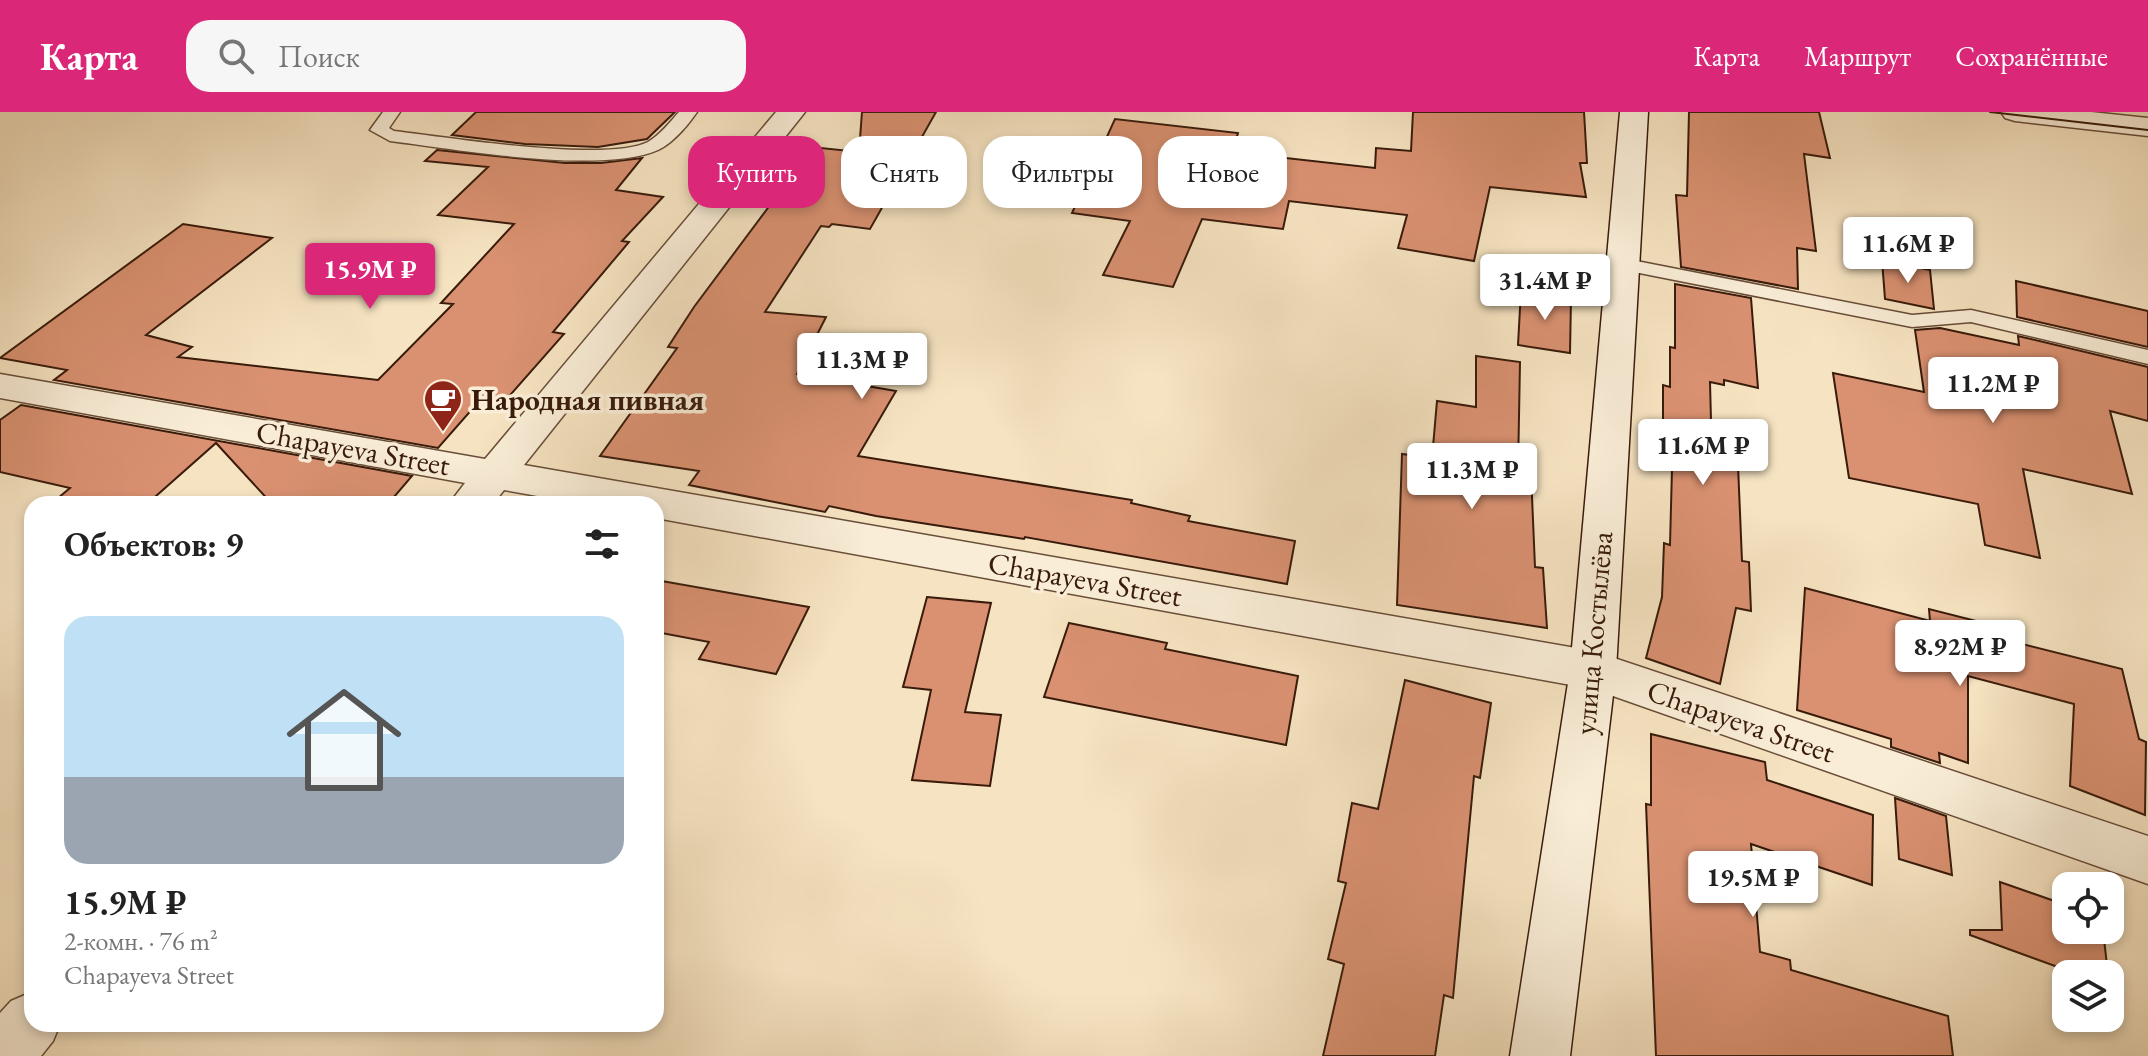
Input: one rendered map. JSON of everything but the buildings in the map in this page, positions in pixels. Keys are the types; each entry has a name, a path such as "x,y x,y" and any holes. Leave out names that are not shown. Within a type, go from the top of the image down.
{"street":[{"path":"477,496 791,112"},
{"name":"улица Костылёва","path":"1540,1056 1593,670 1634,112"},
{"path":"2015,112 2148,127"},
{"name":"Chapayeva Street","path":"0,386 625,496"},
{"name":"Chapayeva Street","path":"664,503 1593,670 2148,860"},
{"path":"2,1056 24,1030"}],"lane":[{"path":"392,112 379,130 390,136 589,156 625,154 652,146 689,112"},
{"path":"1621,264 1912,321 1971,316 2148,357"}],"tram line":[{"path":"1990,112 2148,130"}],"place":[{"name":"Народная пивная","path":"443,433"}]}
